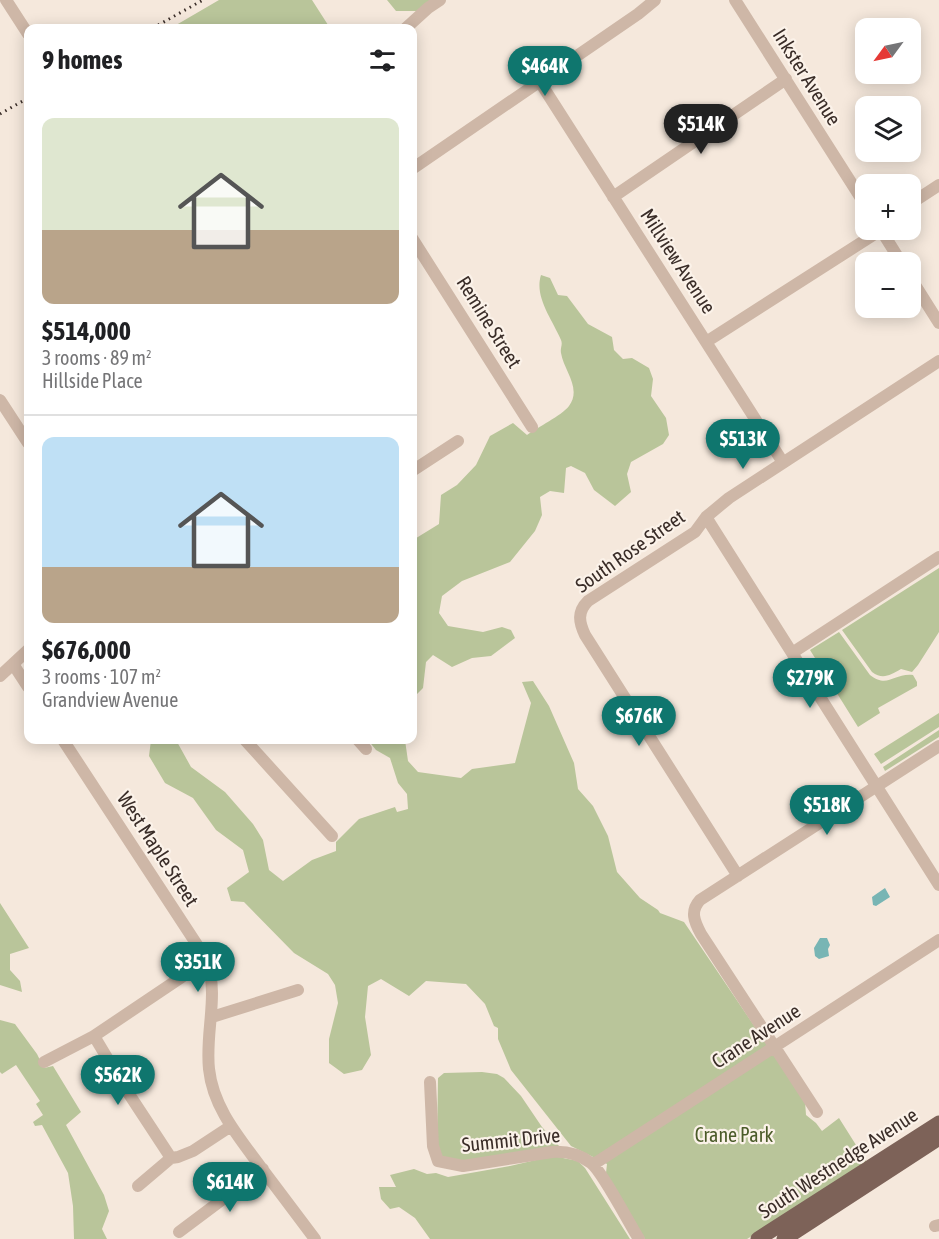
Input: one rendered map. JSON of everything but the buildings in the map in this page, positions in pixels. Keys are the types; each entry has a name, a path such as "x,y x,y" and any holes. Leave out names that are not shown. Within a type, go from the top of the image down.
{"main road":[{"name":"South Westnedge Avenue","path":"758,1239 939,1123"},
{"name":"South Westnedge Avenue","path":"784,1239 939,1138"}],"street":[{"path":"6,0 24,28"},
{"path":"410,24 440,0"},
{"path":"417,166 655,0"},
{"name":"Inkster Avenue","path":"735,0 855,189"},
{"path":"613,197 786,79"},
{"name":"Millview Avenue","path":"540,82 782,461"},
{"path":"921,197 939,185"},
{"path":"706,342 865,240"},
{"name":"Remine Street","path":"417,246 532,427"},
{"path":"921,294 939,322"},
{"name":"South Rose Street","path":"738,876 585,635 580,624 581,610 588,601 695,532 706,518 729,498 782,461 939,362"},
{"path":"0,400 24,438"},
{"path":"417,468 458,441"},
{"path":"706,518 939,885"},
{"path":"792,653 939,557"},
{"path":"0,676 24,654"},
{"path":"14,664 24,680"},
{"name":"West Maple Street","path":"66,744 207,960 213,983 209,1069 216,1097 231,1126 315,1239"},
{"path":"249,744 332,836"},
{"path":"817,1112 701,934 695,922 694,910 700,900 939,746"},
{"name":"Crane Avenue","path":"594,1164 939,940"},
{"path":"44,1062 94,1036 207,960"},
{"path":"212,1017 298,990"},
{"path":"94,1036 171,1158"},
{"name":"Summit Drive","path":"430,1082 433,1146 438,1161 464,1166 564,1151 594,1164"},
{"path":"138,1186 171,1158 193,1151 231,1126"},
{"path":"594,1164 639,1239"},
{"path":"179,1232 263,1169"}],"green space":[{"path":"219,0 312,0 327,24 178,24"},
{"path":"387,0 434,0 417,11 396,11"},
{"path":"541,275 550,278 558,295 567,296 588,324 612,337 614,350 623,359 632,358 649,368 653,379 651,396 666,418 669,435 663,444 631,462 627,474 631,492 615,506 594,490 585,473 571,466 566,468 564,493 550,491 540,497 542,515 535,531 510,562 462,581 442,596 439,613 448,626 483,632 502,627 511,630 515,638 491,656 472,658 452,667 433,655 426,662 423,688 417,694 417,538 439,524 441,495 457,485 476,465 490,436 513,423 527,435 561,414 573,399 573,386 561,351 562,343 545,308 539,283"},
{"path":"939,568 939,632 918,665 912,672 901,669 883,676 872,672 842,630"},
{"path":"839,632 870,675 876,679 886,681 900,676 913,675 917,682 917,686 878,708 880,713 858,727 810,650"},
{"name":"Crane Park","path":"533,681 549,706 574,763 578,789 593,806 608,836 617,872 640,898 660,913 684,922 805,1101 806,1115 822,1131 839,1118 868,1164 747,1239 645,1239 606,1173 607,1164 571,1146 511,1070 498,1039 498,1028 494,1026 485,1004 466,984 426,981 409,996 381,979 368,986 365,1017 371,1055 362,1070 344,1074 329,1063 329,1039 338,1003 335,985 328,974 294,953 244,902 231,901 227,888 249,872 243,850 216,830 193,798 165,783 149,756 150,744 178,744 191,767 225,792 253,824 263,840 269,870 283,881 312,860 336,851 336,842 359,819 395,807 397,812 408,809 407,794 398,783 390,758 376,750 371,744 406,744 408,761 418,772 461,778 472,769 515,763 531,703 522,682"},
{"path":"939,713 939,727 881,764 874,754"},
{"path":"939,730 939,737 885,771 883,767"},
{"path":"0,903 29,948 10,954 10,970 20,981 22,992 0,985"},
{"path":"0,1020 15,1024 37,1054 44,1068 53,1066 81,1112 66,1125 104,1195 109,1211 102,1229 107,1239 74,1239 73,1206 68,1173 42,1125 35,1126 33,1122 43,1115 36,1104 40,1101 16,1065 2,1074 0,1072"},
{"path":"444,1073 497,1074 504,1078 521,1096 542,1127 559,1146 462,1161 442,1157 437,1145 438,1078"},
{"path":"553,1156 578,1161 585,1168 630,1239 430,1239 415,1218 399,1207 390,1209 381,1199 379,1187 396,1187 390,1175 414,1169 427,1174 436,1173 448,1177"}],"water":[{"path":"885,888 890,897 876,906 873,905 872,897"},
{"path":"820,938 827,938 830,945 829,956 819,959 815,956 814,948"}],"railway":[{"path":"160,24 203,0"},
{"path":"0,114 24,100"}]}
